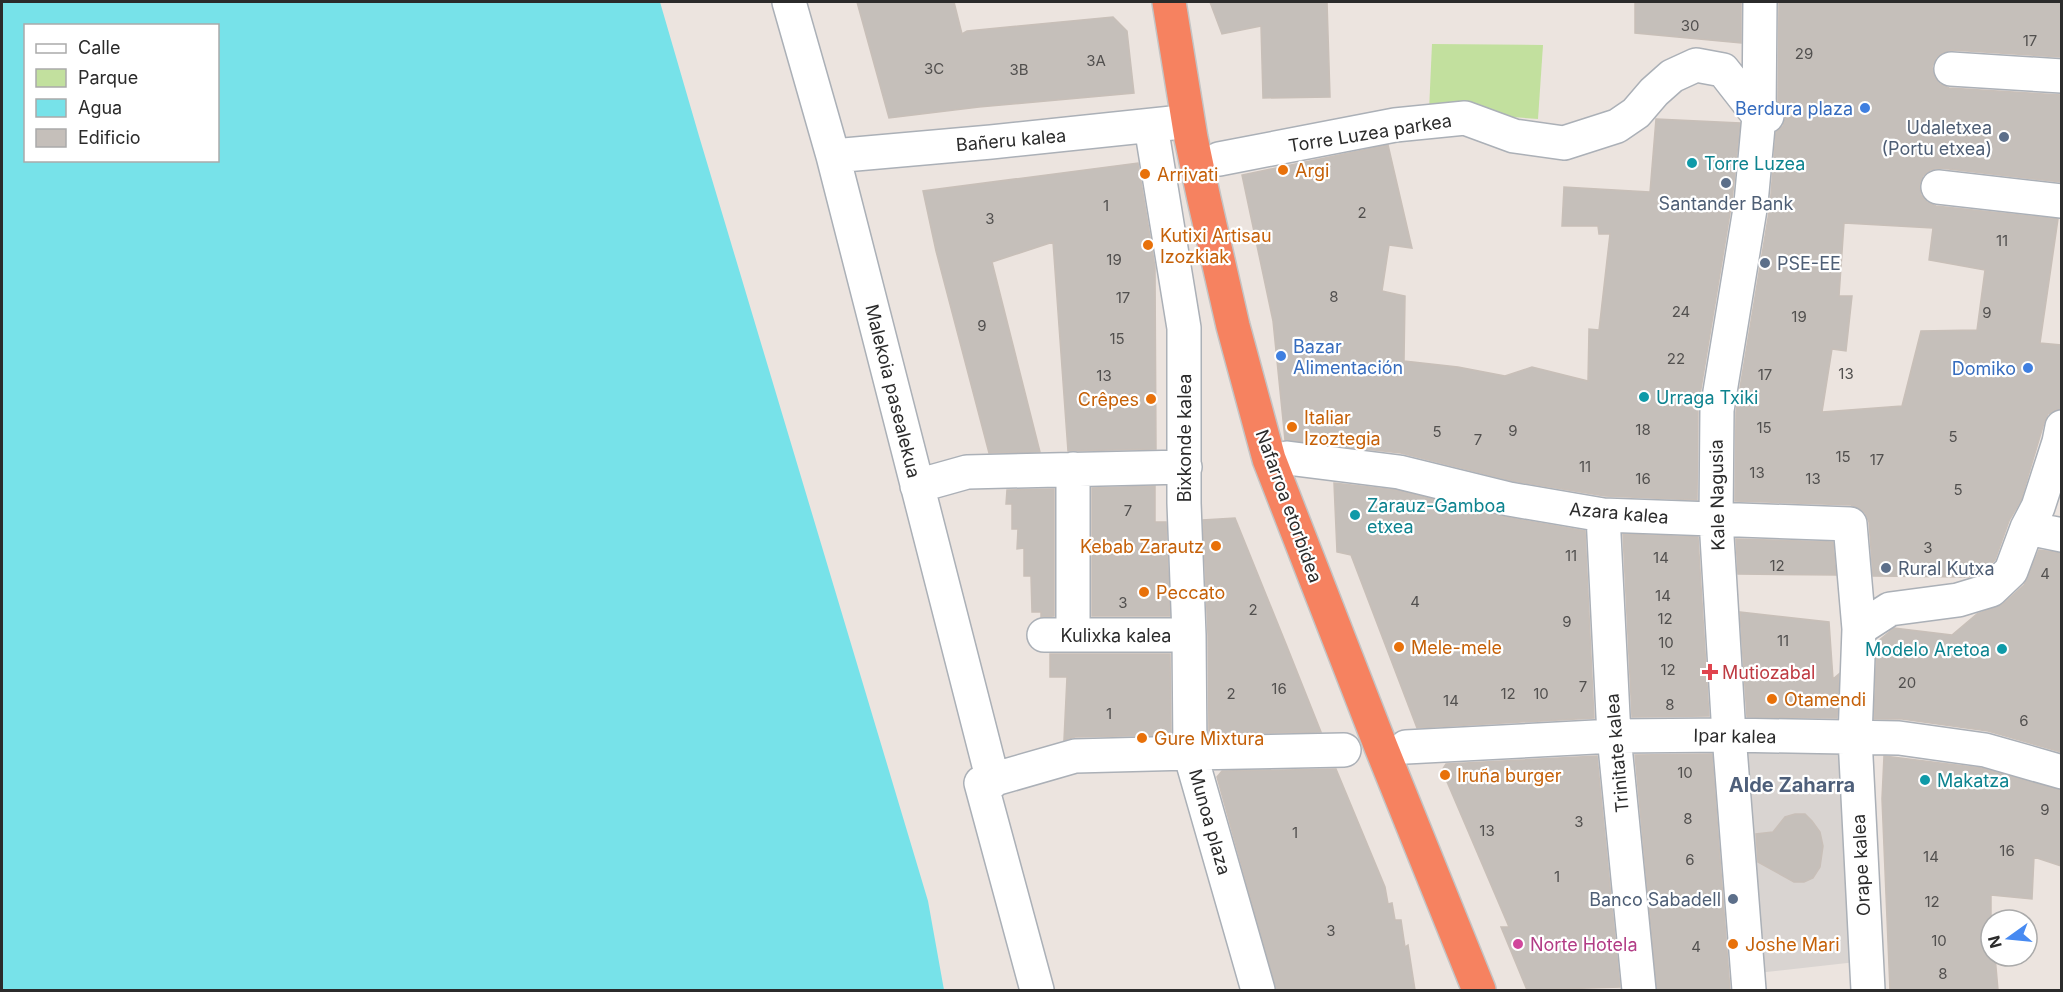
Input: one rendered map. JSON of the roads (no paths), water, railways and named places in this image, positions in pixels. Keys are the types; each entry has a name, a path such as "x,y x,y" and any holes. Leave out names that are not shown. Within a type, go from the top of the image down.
{"highway":[{"name":"Nafarroa etorbidea","path":"1169,2 1189,120 1233,326 1269,459 1479,990"}],"street":[{"name":"Malekoia pasealekua","path":"789,2 833,156 993,781"},
{"name":"Kale Nagusia","path":"1749,990 1729,735 1716,520 1717,410 1751,203 1770,117 1760,2"},
{"name":"Torre Luzea parkea","path":"1219,159 1395,125 1465,118 1514,136 1564,143 1617,126 1636,113 1672,76 1696,64 1724,70 1770,117"},
{"path":"1951,69 2061,76"},
{"name":"Bañeru kalea","path":"833,156 1151,126 1189,120"},
{"name":"Bixkonde kalea","path":"1151,126 1184,328 1190,753"},
{"path":"1938,187 2061,201"},
{"path":"1859,629 1890,609 1958,600 1991,590 2011,571 2027,528 2038,507 2059,442 2061,427"},
{"name":"Azara kalea","path":"1287,458 1399,472 1509,499 1603,515 1850,524 1859,629"},
{"path":"917,486 967,472 1185,467"},
{"name":"Kulixka kalea","path":"1073,469 1058,635 1189,635"},
{"name":"Trinitate kalea","path":"1603,515 1614,736 1639,990"},
{"path":"2027,528 2061,535"},
{"name":"Orape kalea","path":"1859,629 1855,738 1868,990"},
{"name":"Ipar kalea","path":"1406,747 1614,736 1729,735 1899,738 1985,750 2061,772"},
{"path":"1190,753 1344,750"},
{"name":"Munoa plaza","path":"993,781 1075,756 1190,753 1258,990"},
{"path":"993,781 981,783 1037,990"}],"water":[{"path":"2,2 660,2 928,901 944,990 2,990"}],"place":[{"name":"Berdura plaza","path":"1865,108"},
{"name":"Udaletxea (Portu etxea)","path":"2004,137"},
{"name":"Torre Luzea","path":"1692,163"},
{"name":"Argi","path":"1283,170"},
{"name":"Arrivati","path":"1145,174"},
{"name":"Santander Bank","path":"1726,183"},
{"name":"Kutixi Artisau Izozkiak","path":"1148,245"},
{"name":"PSE-EE","path":"1765,263"},
{"name":"Bazar Alimentación","path":"1281,356"},
{"name":"Domiko","path":"2028,368"},
{"name":"Urraga Txiki","path":"1644,397"},
{"name":"Crêpes","path":"1151,399"},
{"name":"Italiar Izoztegia","path":"1292,427"},
{"name":"Zarauz-Gamboa etxea","path":"1355,515"},
{"name":"Kebab Zarautz","path":"1216,546"},
{"name":"Rural Kutxa","path":"1886,568"},
{"name":"Peccato","path":"1144,592"},
{"name":"Mele-mele","path":"1399,647"},
{"name":"Modelo Aretoa","path":"2002,649"},
{"name":"Mutiozabal","path":"1710,672"},
{"name":"Otamendi","path":"1772,699"},
{"name":"Gure Mixtura","path":"1142,738"},
{"name":"Iruña burger","path":"1445,775"},
{"name":"Makatza","path":"1925,780"},
{"name":"Banco Sabadell","path":"1733,899"},
{"name":"Norte Hotela","path":"1518,944"},
{"name":"Joshe Mari","path":"1733,944"}],"district":[{"name":"Alde Zaharra","path":"1792,785"}]}
